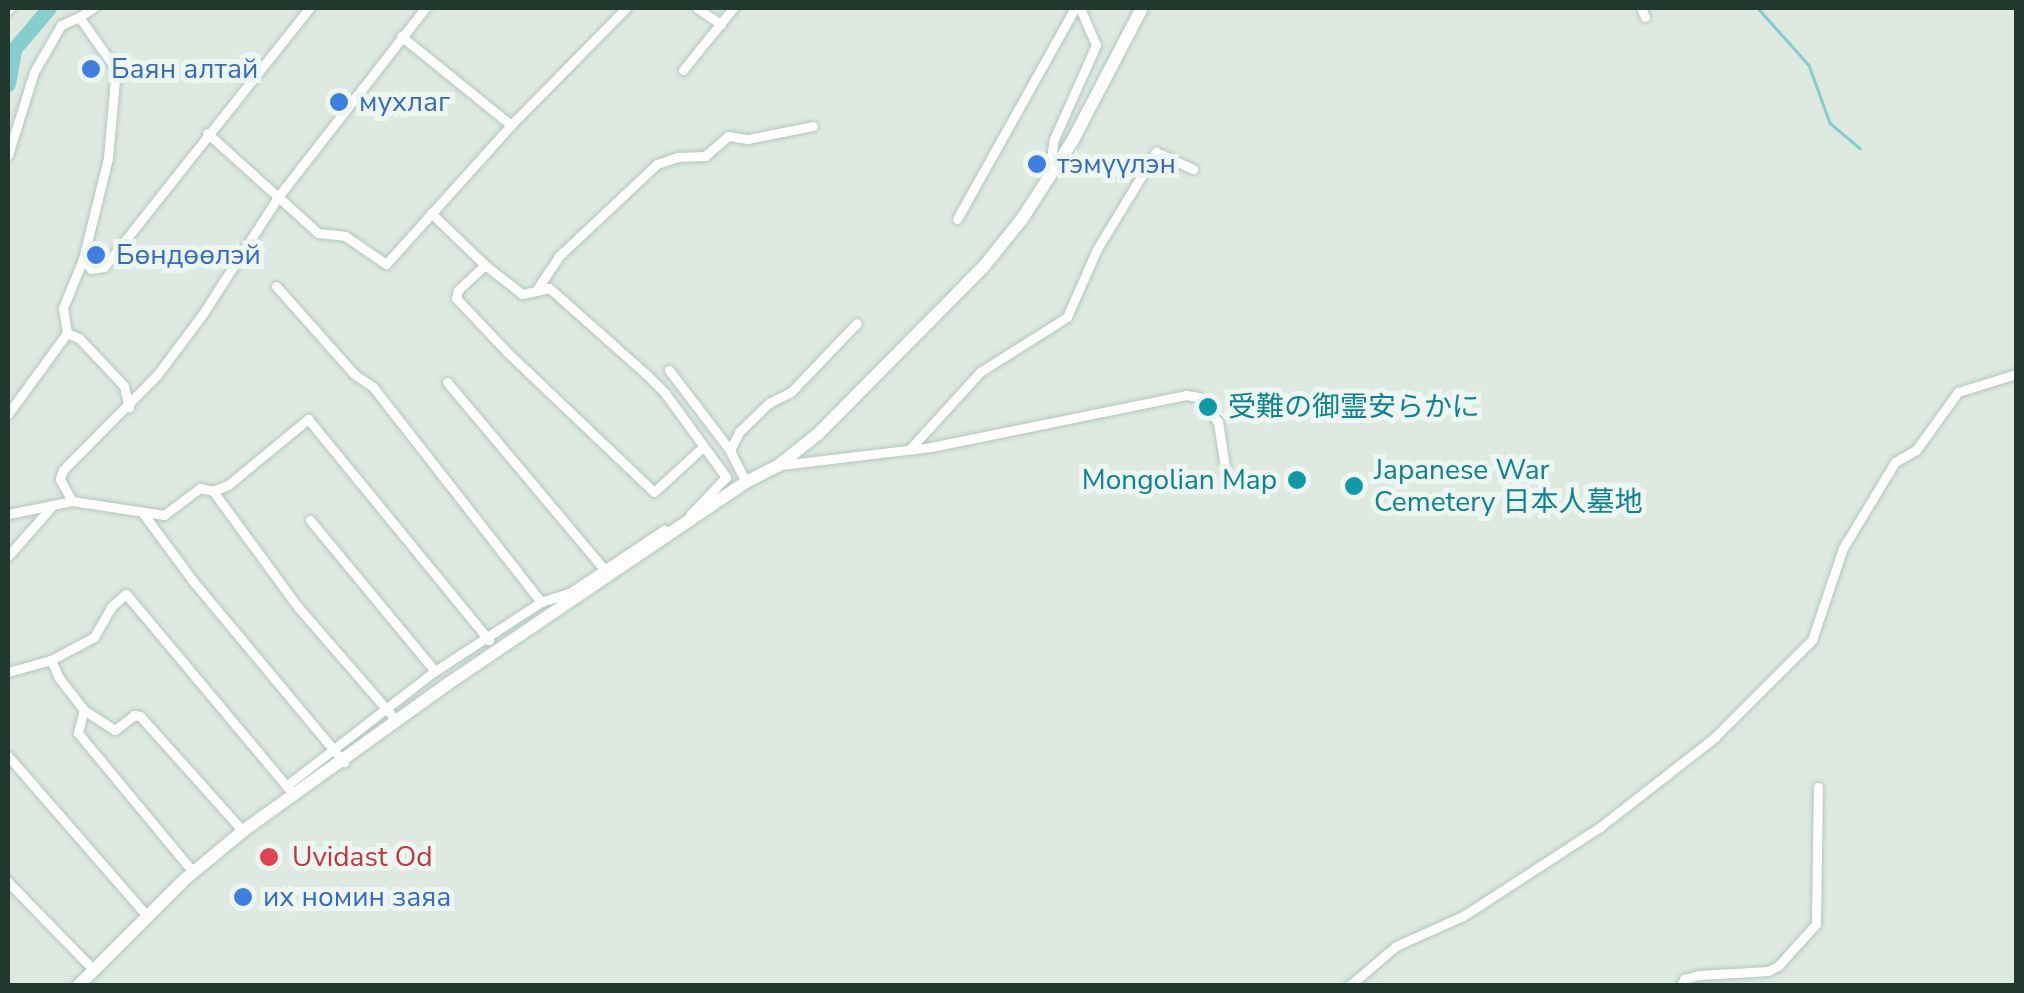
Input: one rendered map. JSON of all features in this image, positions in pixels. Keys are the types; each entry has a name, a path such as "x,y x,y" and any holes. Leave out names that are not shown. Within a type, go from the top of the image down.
{"main road":[{"path":"78,986 193,872 290,790 344,762 391,715 746,482 779,465 818,434 984,266 1048,181 1142,8"}],"street":[{"path":"8,154 34,72 61,25 93,8"},
{"path":"83,259 91,269 104,267 207,132 309,8"},
{"path":"72,501 60,479 63,470 129,407 200,319 278,197 425,8"},
{"path":"207,132 323,237 345,236 386,264 511,124 626,8"},
{"path":"697,8 721,24"},
{"path":"683,70 733,8"},
{"path":"1048,181 1054,140 1096,45 1077,8"},
{"path":"958,219 1077,8"},
{"path":"80,17 89,36 110,58 118,80 108,158 83,259 62,315 67,332 79,338 124,386 129,407"},
{"path":"401,36 511,124"},
{"path":"537,289 559,256 657,164 677,157 705,156 728,136 748,138 813,126"},
{"path":"910,450 980,372 1067,317 1097,249 1156,152 1192,169"},
{"path":"8,672 51,660 94,637 112,606 126,594 290,790 333,748 391,715 435,671 489,640 541,602 570,592 686,522 726,477 646,374 549,288 522,294 485,265 432,213"},
{"path":"485,265 456,298 575,420 654,492 703,447"},
{"path":"276,286 354,374 373,388 541,602"},
{"path":"730,450 739,432 769,403 791,392 857,324"},
{"path":"8,414 67,332"},
{"path":"669,370 730,450 746,482"},
{"path":"1349,986 1396,946 1462,916 1600,826 1714,737 1812,640 1843,548 1895,462 1916,450 1958,392 2016,374"},
{"path":"447,382 604,568"},
{"path":"779,465 910,450 1186,396 1199,397 1218,422 1225,467"},
{"path":"8,514 72,501 164,515 200,488 213,491 228,485 308,418 489,640"},
{"path":"213,491 298,607 391,715"},
{"path":"8,556 52,505"},
{"path":"142,512 193,582 344,762"},
{"path":"310,520 435,671"},
{"path":"51,660 59,678 84,710 114,730 140,716 243,831"},
{"path":"84,710 78,734 193,872"},
{"path":"8,756 148,916"},
{"path":"1682,986 1684,979 1699,975 1778,966 1816,924 1818,787"},
{"path":"8,882 94,970"}],"waterway":[{"path":"8,84 14,49 49,8"},
{"path":"1758,8 1809,65 1830,123 1860,148"}],"place":[{"name":"Баян алтай","path":"91,69"},
{"name":"мухлаг","path":"339,102"},
{"name":"тэмүүлэн","path":"1037,164"},
{"name":"Бөндөөлэй","path":"96,255"},
{"name":"受難の御霊安らかに","path":"1208,407"},
{"name":"Mongolian Map","path":"1297,480"},
{"name":"Japanese War Cemetery 日本人墓地","path":"1354,486"},
{"name":"Uvidast Od","path":"269,857"},
{"name":"их номин заяа","path":"243,897"}]}
